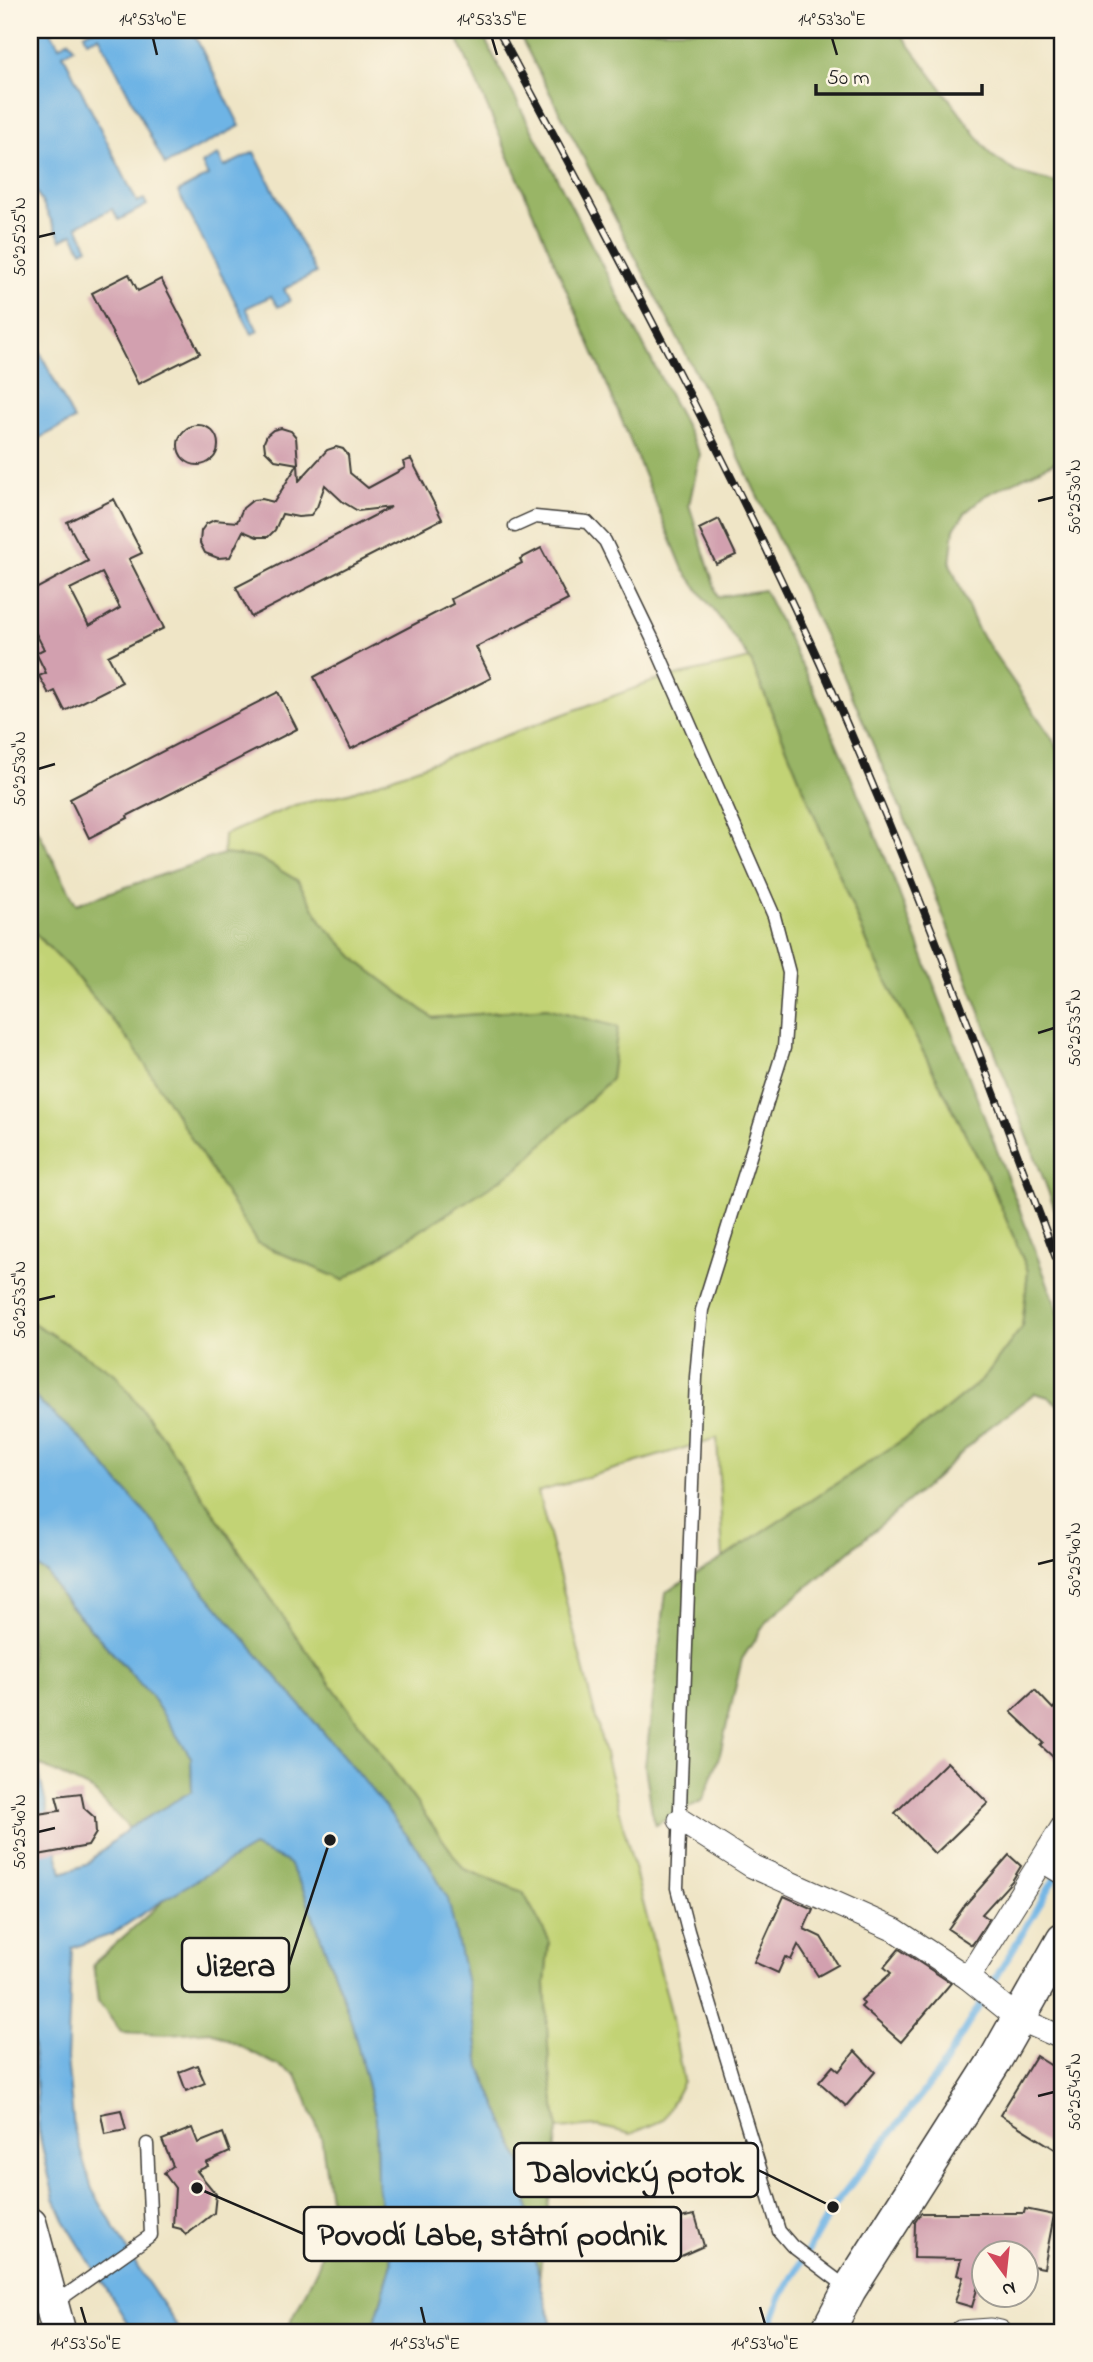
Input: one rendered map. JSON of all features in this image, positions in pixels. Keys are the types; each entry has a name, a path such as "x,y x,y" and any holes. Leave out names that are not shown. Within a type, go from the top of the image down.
{"main road":[{"path":"827,2332 849,2290 994,2062 1063,1940"},
{"path":"30,2224 55,2319"}],"street":[{"path":"680,1821 752,1866 895,1930 968,1978 1018,2019 1063,2038"},
{"path":"968,1978 1063,1826"},
{"path":"1043,1861 1063,1872"},
{"path":"961,2332 1000,2332"}],"lane":[{"path":"515,526 535,517 587,522 605,541 652,638 774,916 789,973 784,1048 702,1310 696,1377 677,1888 779,2231 792,2246 849,2290"},
{"path":"55,2319 94,2275 151,2235 147,2144"}],"green space":[{"path":"454,30 480,30 700,454 689,505 718,597 764,590 812,686 886,859 1063,1324 1063,1408 1048,1397 1035,1393 982,1433 936,1478 767,1621 742,1659 720,1754 703,1800 656,1825 645,1766 666,1592 723,1558 933,1420 982,1380 1022,1327 1028,1271 990,1181 870,949 750,659 683,569 599,365"},
{"path":"517,30 898,30 991,155 1016,172 1063,185 1063,458 986,495 966,512 954,529 950,564 978,630 1053,740 1063,759 1063,1230 917,847 842,672 730,439"},
{"path":"750,659 870,949 990,1181 1028,1271 1022,1327 982,1380 933,1420 723,1558 717,1438 538,1492 670,2008 683,2081 663,2120 631,2134 598,2126 558,2129 549,2066 545,1983 549,1941 523,1892 464,1869 296,1636 165,1440 115,1374 30,1321 30,928 70,969 132,1044 433,1018 359,963 323,924 298,881 259,858 223,854 224,835 295,805 349,793 654,681"},
{"path":"30,815 76,904 223,854 259,858 298,881 323,924 360,963 433,1018 547,1008 618,1027 611,1079 517,1169 343,1280 257,1243 132,1044 70,969 30,928 30,879 33,868 30,862"},
{"path":"30,1321 115,1374 165,1440 296,1636 464,1869 523,1892 549,1940 545,1983 549,2066 558,2129 539,2279 521,2162 480,2067 470,1997 361,1777 192,1577 158,1528 86,1444 30,1393"},
{"path":"30,1563 47,1573 60,1595 151,1696 191,1757 192,1791 129,1828 92,1790 38,1764 30,1718"},
{"path":"253,1847 288,1862 304,1891 351,2020 376,2118 377,2181 392,2263 372,2332 286,2332 319,2264 331,2206 321,2136 296,2075 211,2031 167,2034 121,2032 98,2001 93,1964 168,1897"}],"water":[{"path":"30,30 50,30 59,46 69,40 74,48 63,54 137,202 144,199 147,205 119,220 112,209 77,226 88,248 82,251 73,234 61,240 30,179"},
{"path":"91,30 192,30 240,126 165,165 99,36 87,41 84,34"},
{"path":"254,152 316,273 284,289 290,301 278,307 271,296 246,308 258,331 252,334 178,192 208,176 202,164 218,155 224,167"},
{"path":"33,316 41,332 32,336 74,420 36,440 34,436 30,438 30,317"},
{"path":"30,1393 86,1444 158,1528 192,1577 361,1777 427,1861 448,1899 470,1997 480,2067 521,2162 539,2279 554,2332 372,2332 392,2263 377,2181 376,2118 351,2020 304,1891 288,1862 253,1847 112,1934 72,1948 67,2059 74,2129 92,2189 138,2268 181,2332 133,2332 64,2220 54,2198 39,2133 30,2005 30,1718 41,1782 62,1873 85,1865 129,1828 192,1791 191,1757 151,1696 60,1594 47,1573 30,1563"}],"building":[{"path":"129,274 138,291 161,279 200,353 138,384 92,293"},
{"path":"198,425 212,431 218,445 212,459 198,465 184,459 178,445 184,431"},
{"path":"281,428 291,431 296,437 298,464 275,460 265,450 267,435"},
{"path":"336,447 343,449 348,455 350,473 368,488 405,468 403,462 411,459 442,519 251,617 236,587 391,507 358,511 343,502 325,485 317,507 310,516 282,514 275,530 268,537 257,537 243,531 230,557 218,558 205,553 200,543 201,531 206,524 214,520 237,522 243,508 253,500 274,502 298,464 299,481 327,450"},
{"path":"114,499 142,553 129,559 164,628 108,656 122,682 65,711 55,691 49,694 39,676 46,673 36,653 44,649 30,622 30,592 88,561 67,522","holes":["102,573 120,608 89,626 70,589"]},
{"path":"719,519 736,555 716,564 699,529"},
{"path":"541,548 568,600 476,647 491,678 351,749 314,677 453,604 451,599 522,563 520,559"},
{"path":"278,692 297,729 89,838 70,799"},
{"path":"1035,1690 1053,1709 1063,1697 1063,1766 1041,1746 1044,1743 1011,1712"},
{"path":"947,1762 988,1803 935,1854 895,1813"},
{"path":"81,1793 84,1808 95,1818 96,1833 88,1846 38,1855 38,1852 30,1853 30,1815 60,1811 56,1796"},
{"path":"1009,1855 1021,1866 1012,1881 982,1914 989,1919 972,1945 948,1929 965,1905"},
{"path":"784,1896 813,1909 804,1929 821,1937 838,1965 818,1976 798,1945 791,1960 785,1957 778,1973 754,1962"},
{"path":"899,1949 951,1983 901,2042 861,2007 864,2004 861,2000 891,1973 884,1967"},
{"path":"855,2051 875,2072 846,2106 819,2082 833,2066 839,2071"},
{"path":"1036,2056 1063,2073 1063,2154 1000,2115"},
{"path":"197,2065 205,2083 186,2091 179,2072"},
{"path":"121,2110 126,2130 105,2134 101,2114"},
{"path":"192,2128 198,2143 223,2133 230,2152 206,2163 208,2166 197,2171 216,2194 214,2213 186,2235 181,2229 173,2227 175,2188 164,2173 173,2166 162,2140"},
{"path":"1025,2209 1054,2215 1044,2268 1040,2267 1040,2240 970,2240 970,2306 955,2302 963,2277 957,2275 961,2259 914,2258 915,2222 921,2213 1024,2213"},
{"path":"695,2215 704,2246 679,2257 669,2238 658,2240 655,2223"}],"waterway":[{"path":"991,1986 1057,1875"},
{"path":"768,2332 780,2299 833,2207 939,2072 982,2001"}],"railway":[{"path":"498,30 710,434 828,681 921,903 1063,1277"}],"place":[{"name":"Jizera","path":"330,1840"},
{"name":"Povodí Labe, státní podnik","path":"197,2188"},
{"name":"Dalovický potok","path":"833,2207"}]}
